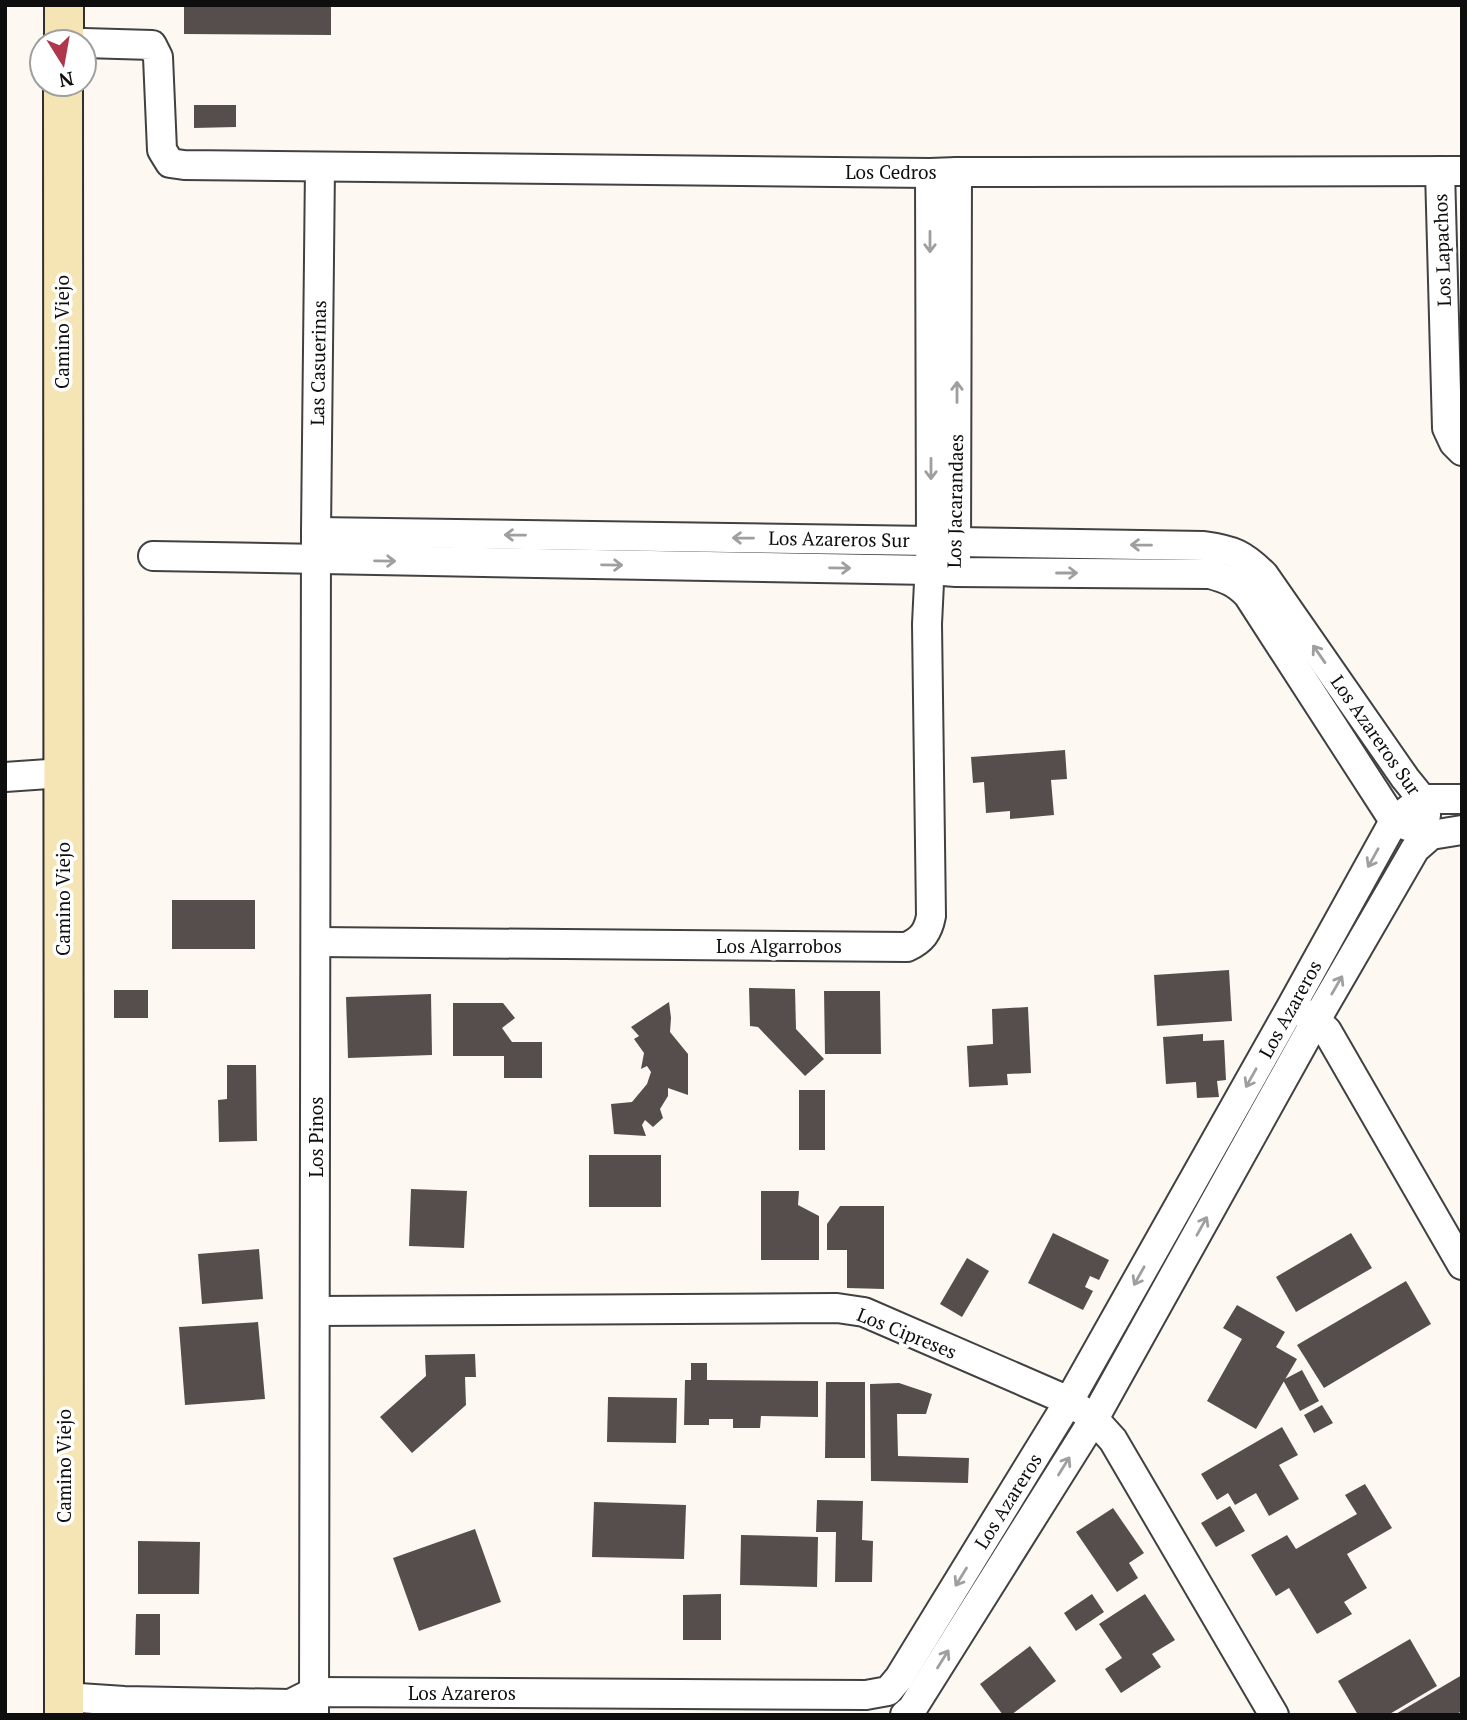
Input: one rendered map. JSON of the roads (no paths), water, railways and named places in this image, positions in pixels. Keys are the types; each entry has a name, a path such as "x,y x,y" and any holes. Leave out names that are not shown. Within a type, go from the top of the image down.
{"main road":[{"path":"64,5 64,28"},
{"name":"Camino Viejo","path":"63,98 64,1706"}],"street":[{"name":"Los Cedros","path":"98,43 152,45 158,57 162,150 170,163 184,165 943,173 1451,171"},
{"name":"Las Casuerinas","path":"316,546 320,167"},
{"name":"Los Lapachos","path":"1451,171 1447,428 1454,443 1462,451"},
{"name":"Los Jacarandaes","path":"927,624 943,571 943,173"},
{"name":"Los Azareros Sur","path":"316,546 944,541 1204,546 1225,549 1249,560 1264,575 1422,799 1431,835"},
{"path":"153,556 316,546"},
{"name":"Los Azareros Sur","path":"316,546 943,571 1210,574 1240,586 1248,595 1394,821 1431,835"},
{"name":"Los Pinos","path":"311,1708 317,942 316,546"},
{"name":"Los Algarrobos","path":"317,942 907,947 920,941 928,930 931,916 927,624"},
{"path":"5,777 63,773"},
{"path":"1422,799 1462,799"},
{"name":"Los Azareros","path":"64,1706 124,1701 311,1708 866,1695 892,1703 899,1678 1069,1401 1394,821 1422,799"},
{"path":"1431,835 1462,830"},
{"name":"Los Azareros","path":"905,1715 912,1709 1094,1419 1316,1020 1415,849 1431,835"},
{"path":"1292,1007 1316,1020 1327,1031 1462,1265"},
{"name":"Los Cipreses","path":"315,1311 837,1308 864,1312 1069,1401 1094,1419 1113,1440 1274,1715"}]}
